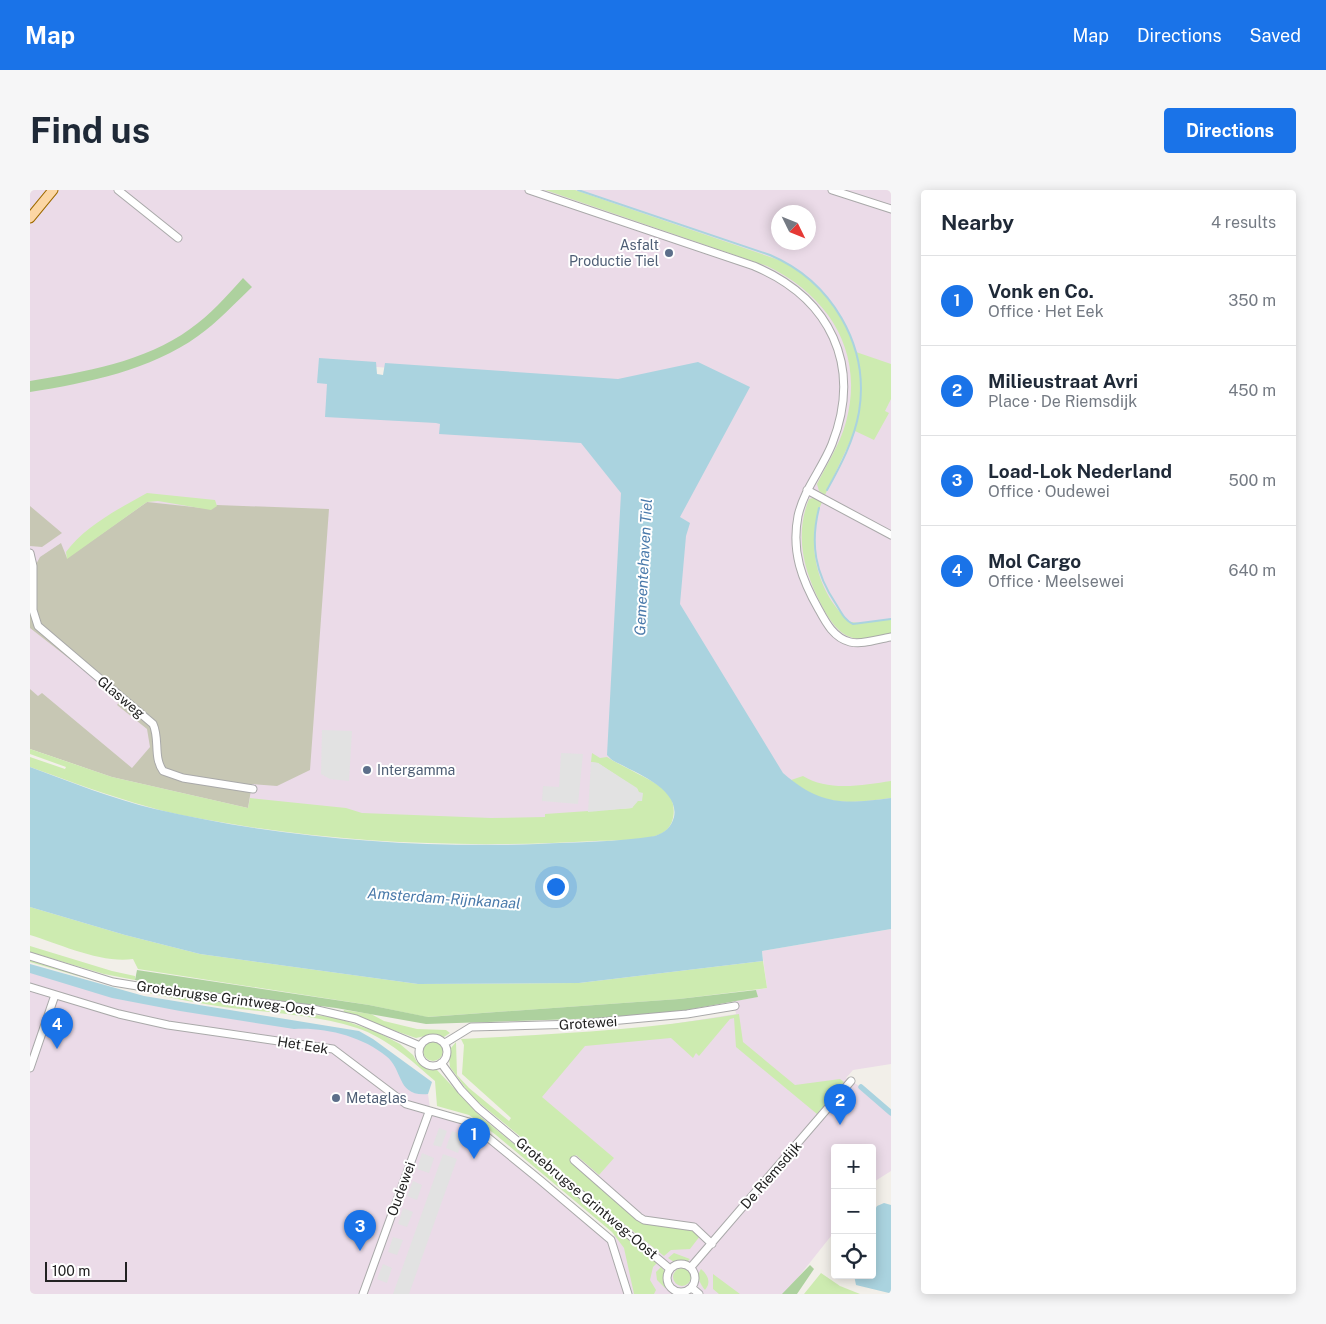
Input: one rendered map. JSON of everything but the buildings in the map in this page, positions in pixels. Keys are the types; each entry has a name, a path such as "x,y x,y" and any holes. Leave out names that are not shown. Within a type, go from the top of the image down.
{"main road":[{"path":"30,218 53,190"}],"street":[{"path":"118,190 178,238"},
{"path":"529,190 754,266 786,282 813,305 834,337 841,360 843,396 838,426 831,446 807,490 798,517 798,560 803,582 825,621 839,637 849,642 858,643 891,637"},
{"path":"832,190 891,209"},
{"path":"807,490 891,536"},
{"name":"Glasweg","path":"30,553 33,566 33,610 38,626 153,724 157,732 157,759 163,771 182,778 253,789"},
{"name":"Grotebrugse Grintweg-Oost","path":"30,956 114,982 183,993 313,1009 356,1019 420,1046"},
{"name":"Het Eek","path":"30,987 119,1014 168,1025 334,1049 406,1104 463,1120 474,1125 611,1240 628,1294"},
{"path":"30,1068 55,995"},
{"name":"Grotewei","path":"445,1043 470,1027 577,1024 687,1014 735,1006"},
{"path":"430,1038 438,1038 445,1043 448,1052 441,1064 432,1066 424,1063 419,1055 420,1046 430,1038"},
{"name":"Grotebrugse Grintweg-Oost","path":"441,1064 478,1108 670,1269"},
{"name":"De Riemsdijk","path":"691,1267 851,1081"},
{"name":"Oudewei","path":"363,1294 429,1112"},
{"path":"574,1160 639,1217 644,1220 694,1227 712,1244"},
{"path":"683,1264 691,1267 695,1275 692,1288 684,1292 670,1291 668,1281 670,1269 683,1264"},
{"path":"692,1288 699,1294"}],"shaded area":[{"path":"30,190 891,190 891,807 796,803 677,609 617,385 324,363 444,417 585,441 624,493 612,752 601,829 275,820 120,783 30,744"},
{"path":"147,502 203,508 217,505 329,509 310,770 277,786 252,784 248,808 112,777 30,749 30,689 38,696 42,693 132,768 150,747 147,729 117,705 121,699 30,628 30,575 40,557 61,543 67,558"},
{"path":"30,506 62,533 42,547 30,546"},
{"path":"322,730 352,731 349,781 330,779 321,774"},
{"path":"561,753 583,754 578,804 542,801 543,786 559,787"},
{"path":"591,762 598,763 637,788 639,792 643,793 642,801 638,801 632,808 588,812"},
{"path":"891,929 891,1064 853,1070 846,1078 861,1087 891,1113 891,1171 876,1180 876,1144 831,1144 831,1236 785,1294 30,1294 30,968 88,987 346,1031 380,1047 428,1094 430,1108 473,1120 613,1237 631,1217 514,1112 571,1040 736,1014 734,1001 757,997 756,990 767,988 762,951"},
{"path":"439,1128 447,1131 441,1147 433,1145"},
{"path":"452,1131 464,1135 458,1153 446,1148"},
{"path":"422,1153 434,1158 429,1173 417,1169"},
{"path":"443,1154 457,1159 409,1294 393,1294"},
{"path":"413,1181 422,1185 417,1200 407,1196"},
{"path":"403,1208 413,1212 407,1227 398,1224"},
{"path":"393,1237 403,1240 397,1255 388,1252"},
{"path":"383,1264 392,1268 387,1283 377,1279"}],"green space":[{"path":"545,190 575,190 782,261 819,288 837,310 845,323 856,352 891,364 891,399 885,411 889,413 874,440 855,431 825,495 819,491 817,484 837,446 846,422 851,396 850,372 846,350 837,329 824,310 808,293 789,278 767,266"},
{"path":"243,278 252,287 212,325 180,348 160,358 118,373 30,392 30,381 113,364 154,350 190,329 204,318"},
{"path":"147,493 215,500 217,506 211,510 158,501 147,502 67,559 66,552 83,534 104,518"},
{"path":"817,497 823,500 817,515 814,531 814,548 822,581 829,596 838,610 850,622 862,623 891,619 891,634 862,639 848,636 834,625 822,606 806,567 802,540 802,527 809,499"},
{"path":"30,749 112,777 248,808 250,798 346,808 362,813 491,818 545,817 545,814 632,808 638,790 598,763 591,762 592,753 600,758 607,757 665,790 673,803 674,814 671,824 664,832 650,837 631,840 455,844 361,840 267,829 193,817 134,803 30,767 30,757 65,769 66,767 30,754"},
{"path":"803,776 813,781 835,786 891,781 891,798 850,802 827,799 803,789 791,780"},
{"path":"30,907 125,935 200,954 418,984 579,983 763,961 767,988 679,999 427,1017 369,1005 138,969 133,959 108,959 95,956 30,935"},
{"path":"30,946 112,971 135,976 135,980 104,974 30,952"},
{"path":"30,959 157,992 337,1018 377,1032 400,1044 413,1055 417,1062 437,1070 481,1117 658,1262 653,1267 650,1280 656,1290 654,1294 634,1294 624,1248 612,1232 496,1135 469,1115 437,1106 435,1081 399,1051 368,1032 322,1019 229,1008 142,992 52,969 30,962"},
{"path":"137,970 369,1005 428,1017 679,999 756,990 758,997 681,1011 604,1018 426,1024 336,1008 157,985 135,980"},
{"path":"344,1010 371,1014 384,1021 417,1029 446,1030 450,1033 444,1037 433,1034 416,1038 343,1013"},
{"path":"739,1014 743,1042 795,1085 840,1079 844,1082 817,1114 736,1047 734,1018 730,1019 699,1056 696,1053 693,1058 671,1038 585,1046 542,1097 614,1158 599,1175 576,1155 570,1162 640,1221 691,1230 700,1236 690,1249 671,1250 664,1256 569,1180 560,1169 472,1097 450,1067 451,1048 456,1042 457,1075 469,1088 509,1121 511,1118 462,1074 464,1045 461,1039 635,1028"},
{"path":"433,1041 440,1044 443,1051 440,1058 433,1061 426,1058 423,1051 426,1044"},
{"path":"674,1253 690,1259 687,1262 674,1262 668,1258"},
{"path":"810,1265 814,1269 797,1294 782,1294"},
{"path":"661,1267 666,1273 667,1285 665,1288 657,1280 656,1272"},
{"path":"678,1268 686,1268 691,1273 689,1284 678,1286 673,1281 673,1273"},
{"path":"701,1269 708,1278 705,1290 699,1280"},
{"path":"821,1273 840,1286 860,1294 804,1294"},
{"path":"713,1274 740,1294 719,1294 713,1289"}],"water":[{"path":"319,358 376,362 377,374 383,375 385,363 618,379 698,362 750,387 680,517 690,523 686,536 680,604 783,773 809,792 821,797 846,801 891,798 891,929 762,951 763,961 579,983 418,984 200,954 125,935 30,907 30,767 108,795 155,809 250,827 346,839 490,845 626,840 655,836 665,831 671,824 674,817 674,807 663,789 612,760 607,755 621,493 581,443 439,434 440,424 436,423 325,417 327,384 317,383"},
{"path":"30,964 144,996 359,1031 432,1082 428,1094 418,1094 410,1091 405,1087 396,1068 386,1056 366,1043 342,1034 330,1031 294,1029 112,998 30,973"},
{"path":"884,1203 891,1205 891,1293 856,1285 855,1279 876,1279 877,1206"}],"waterway":[{"path":"578,190 770,255 792,266 828,298 852,340 858,363 861,387 859,412 854,432 842,462 827,490"},
{"path":"819,508 815,534 816,558 823,581 841,613 853,624 891,619"},
{"path":"861,1087 891,1113"}],"place":[{"name":"Asfalt Productie Tiel","path":"669,253"},
{"name":"Intergamma","path":"367,770"},
{"name":"Mol Cargo","path":"57,1049"},
{"name":"Metaglas","path":"336,1098"},
{"name":"Milieustraat Avri","path":"840,1125"},
{"name":"Vonk en Co.","path":"474,1159"},
{"name":"Load-Lok Nederland","path":"360,1251"}],"water label":[{"name":"Gemeentehaven Tiel","path":"643,567"},
{"name":"Amsterdam-Rijnkanaal","path":"444,898"}]}
